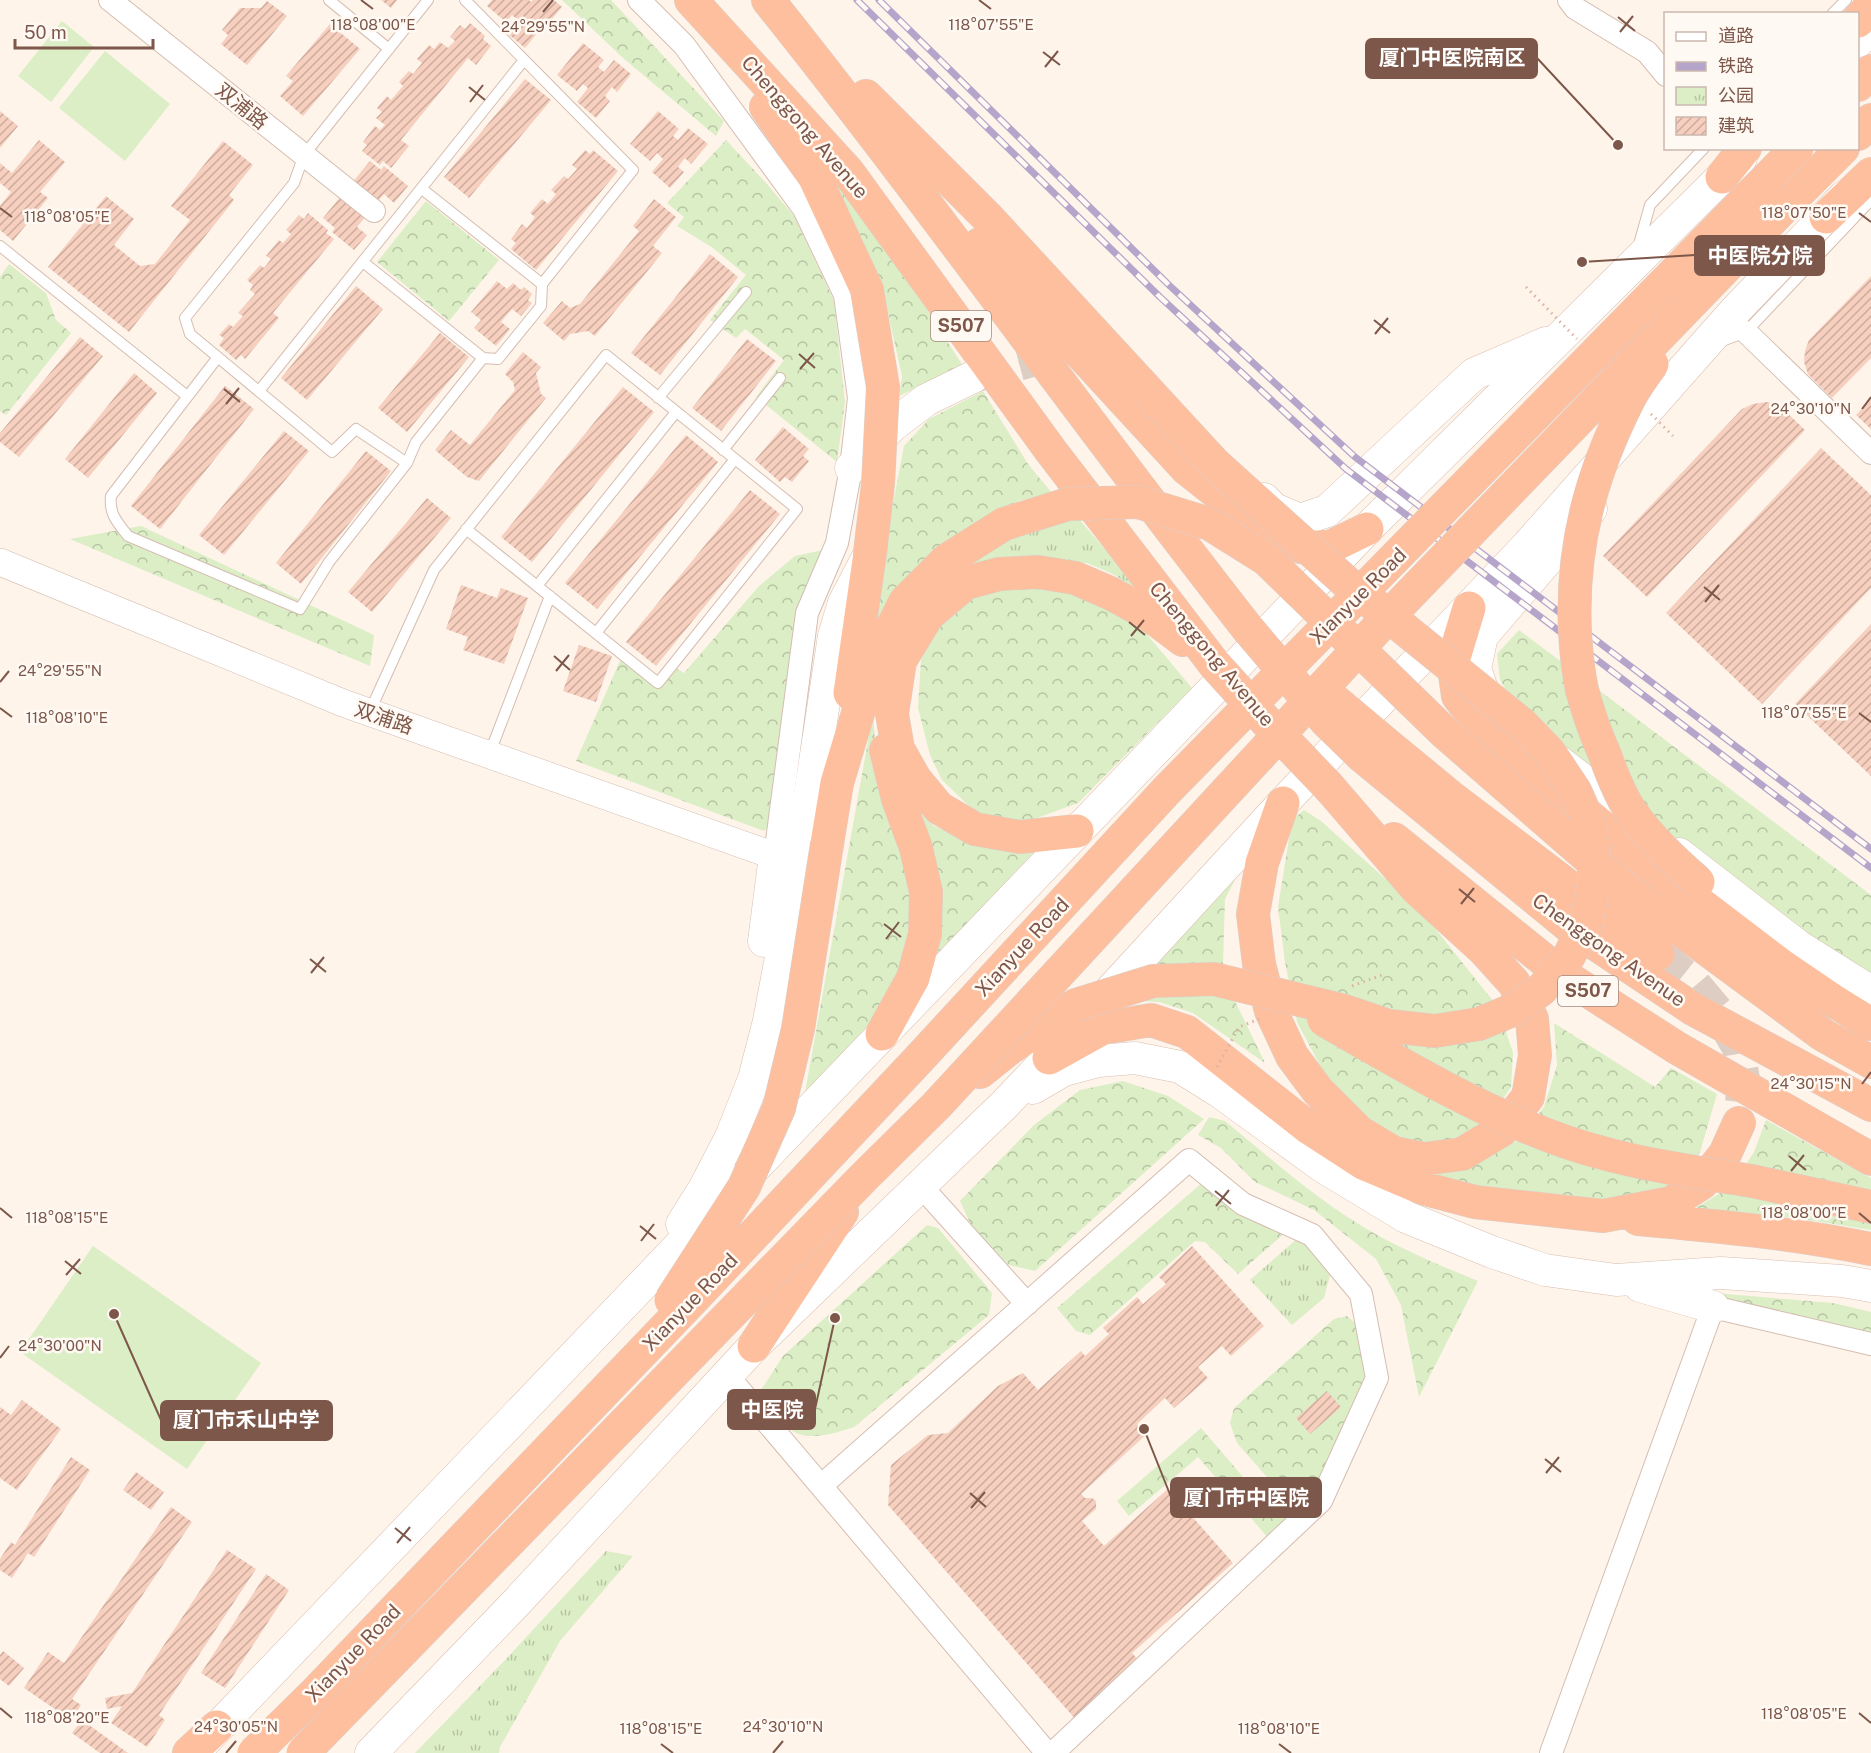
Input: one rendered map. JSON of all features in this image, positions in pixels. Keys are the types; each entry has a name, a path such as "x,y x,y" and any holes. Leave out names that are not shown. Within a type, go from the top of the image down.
{"highway":[{"name":"Chenggong Avenue","path":"691,0 848,172 1051,451 1215,665 1329,787 1560,974 1677,1048 1871,1159"},
{"name":"Chenggong Avenue","path":"769,0 845,95 1164,523 1248,629 1326,721 1370,747 1569,926 1693,1009 1871,1105"},
{"path":"769,0 989,219 1151,386 1215,464 1327,565 1522,724 1549,752 1575,791 1588,820 1594,850 1594,885 1586,923 1563,965 1542,989 1515,1009 1479,1024 1435,1031 1389,1026 1345,1011 1272,1005"},
{"path":"1859,19 1871,6"},
{"path":"621,1375 744,1187 779,1107 798,1029 837,783 878,484 883,387 867,290 813,176 755,91 724,36"},
{"path":"1859,83 1871,71"},
{"path":"845,95 1029,299 1187,469 1258,525 1301,547 1330,547 1366,529"},
{"path":"1859,132 1871,120"},
{"path":"1722,177 1743,150"},
{"name":"Xianyue Road","path":"254,1753 316,1692 621,1375 918,1060 1167,790 1795,150"},
{"name":"Xianyue Road","path":"303,1753 936,1106 1384,621 1841,150"},
{"path":"1826,217 1871,174"},
{"path":"1698,297 1630,397 1603,458 1583,522 1576,564 1574,609 1576,650 1582,690 1599,741 1631,812 1660,848 1698,882 1753,924 1808,962 1871,1000"},
{"path":"837,783 871,670 905,602 947,560 1005,524 1068,504 1137,502 1210,524 1266,559 1445,733 1621,886 1823,1035 1871,1062"},
{"path":"1077,831 1020,837 975,830 939,808 915,779 898,749 892,714 900,661 928,615 966,583 999,574 1038,572 1075,578 1110,593 1147,613 1215,665"},
{"path":"882,1034 914,978 925,934 926,892 916,848 898,799 884,740 880,694 885,659 905,602"},
{"path":"1469,608 1454,661 1458,696 1480,724 1631,851 1763,952 1871,1024"},
{"path":"1370,747 1452,798 1658,954"},
{"path":"1283,803 1263,863 1253,914 1259,964 1271,1011 1292,1056 1318,1091 1359,1132 1394,1152 1424,1159 1462,1154 1502,1130 1528,1097 1535,1055 1532,1019 1514,983 1484,950 1416,888 1329,787"},
{"path":"936,1106 1010,1048 1076,1005 1153,981 1214,979 1548,1136 1608,1155 1669,1168 1752,1181 1871,1207"},
{"path":"1049,1058 1103,1028 1151,1020 1187,1032 1309,1128 1363,1163 1422,1188 1475,1202 1725,1227 1823,1239 1871,1249"},
{"path":"1603,1216 1671,1203 1702,1183 1725,1154 1739,1123"},
{"path":"754,1346 865,1176"},
{"path":"191,1753 217,1727"}],"main road":[{"path":"1859,38 1871,27"},
{"path":"217,1727 1366,529 1748,150"},
{"path":"371,1753 516,1603 754,1346 1004,1105 1049,1058 1283,803 1536,537 1699,350 1871,168"},
{"path":"1151,386 1197,420 1252,488 1274,509 1300,520 1327,511 1474,374 1560,337"},
{"path":"1677,375 1624,469 1566,540 1482,636 1475,669 1489,709 1798,946 1871,992"},
{"path":"851,468 892,426 926,400 973,377"},
{"path":"651,1276 709,1179 731,1137 753,1079 769,1021 802,841 834,636 844,603 870,553"},
{"path":"753,1079 753,1019 775,856"},
{"path":"1004,1105 1064,1070 1098,1060 1135,1058 1180,1067 1220,1092 1322,1166 1407,1217 1492,1252 1545,1270 1616,1280 1713,1307"},
{"path":"1616,1280 1721,1273 1842,1281 1871,1286"}],"street":[{"name":"双浦路","path":"110,0 374,211"},
{"path":"639,0 684,45 804,209 845,295 859,399 851,468 837,543 807,613 775,856"},
{"path":"1569,0 1575,8 1647,52 1664,74"},
{"path":"1746,332 1871,453"},
{"name":"双浦路","path":"0,562 369,713 775,856"},
{"path":"822,1485 1189,1160 1243,1204 1312,1235 1361,1293 1377,1378 1321,1501 1053,1753"},
{"path":"920,1185 1026,1304"},
{"path":"1551,1753 1713,1307 1871,1344"},
{"path":"727,1375 1047,1753"}],"lane":[{"path":"329,0 388,49"},
{"path":"407,463 356,429 332,452 190,334 185,318 294,183 304,155 428,0"},
{"path":"363,262 483,357 498,359 541,306 542,284 633,170 465,0"},
{"path":"1834,12 1846,0"},
{"path":"260,391 525,60"},
{"path":"1634,264 1650,205 1702,150"},
{"path":"422,189 542,284"},
{"path":"1699,350 1746,332 1871,200"},
{"path":"0,246 187,396"},
{"path":"658,398 746,292"},
{"path":"369,713 434,570 466,529 606,356 797,509 658,682 466,529"},
{"path":"218,357 111,496 110,508 115,520 128,536 300,609 329,562 407,463 416,442 483,357"},
{"path":"723,450 780,378"},
{"path":"537,586 676,412"},
{"path":"596,633 735,459"},
{"path":"489,755 550,596"}],"path":[{"path":"1217,1067 1239,1027 1272,1005"}],"green space":[{"path":"562,0 611,0 724,121 716,136 623,58"},
{"path":"62,21 94,47 51,102 18,76"},
{"path":"105,51 170,104 125,161 59,108"},
{"path":"726,140 794,216 834,301 845,402 837,462 756,397 784,360 745,329 736,338 710,320 746,275 713,248 677,226 684,217 667,203"},
{"path":"824,172 865,212 963,366 899,396 902,376 885,300 863,241"},
{"path":"426,201 499,260 449,321 377,262"},
{"path":"9,264 46,293 56,320 71,333 6,415 0,411 0,277"},
{"path":"983,391 1028,464 1052,493 1019,501 979,524 867,639 904,446 929,419"},
{"path":"1079,519 1142,593 1113,574 1087,563 1053,560 957,567 1042,523"},
{"path":"141,526 374,635 370,666 70,539"},
{"path":"823,550 794,810 764,831 576,761 623,654 656,678 672,666 684,673 759,586 795,556"},
{"path":"1012,581 1060,587 1139,625 1192,688 1078,803 1026,822 1000,822 971,808 942,780 930,755 918,708 921,660 938,623 976,594"},
{"path":"1519,630 1871,895 1871,979 1662,834 1517,708 1500,680 1497,654"},
{"path":"873,713 876,756 898,792 934,826 976,844 1035,851 804,1098"},
{"path":"1304,810 1321,821 1421,911 1498,1007 1513,1053 1511,1087 1483,1129 1449,1144 1404,1142 1366,1119 1323,1071 1297,1022 1285,962 1278,907 1292,820"},
{"path":"1238,874 1225,899 1223,964 1234,999 1265,1063 1193,1013 1159,1002 1124,1000"},
{"path":"1554,1023 1655,1087 1671,1068 1717,1094 1700,1152 1677,1182 1650,1200 1615,1203 1476,1188 1431,1175 1474,1166 1518,1140 1544,1107 1557,1065"},
{"path":"1123,1081 1168,1096 1204,1119 1035,1271 1009,1265 973,1230 960,1201 1034,1125 1080,1090"},
{"path":"1209,1117 1225,1121 1306,1187 1371,1232 1432,1262 1478,1281 1419,1397 1401,1305 1376,1259 1314,1210 1255,1182 1221,1148 1198,1135"},
{"path":"1766,1120 1871,1178 1871,1230 1796,1218 1689,1212 1732,1186 1754,1152"},
{"path":"1203,1182 1286,1232 1238,1274 1205,1242 1195,1241 1090,1335 1076,1331 1057,1308"},
{"path":"927,1225 938,1228 992,1293 989,1315 854,1427 821,1436 804,1435 790,1429 759,1393 783,1356"},
{"path":"1299,1237 1326,1259 1330,1275 1324,1298 1292,1325 1250,1280"},
{"path":"93,1246 261,1363 187,1469 20,1352"},
{"path":"1690,1291 1833,1303 1871,1312 1871,1335"},
{"path":"1347,1316 1360,1327 1372,1378 1315,1497 1303,1500 1281,1493 1237,1443 1230,1423 1234,1408 1334,1319"},
{"path":"1201,1428 1268,1506 1298,1516 1270,1540 1198,1457 1129,1516 1117,1501"},
{"path":"606,1551 633,1556 560,1641 500,1747 499,1753 415,1753 506,1659"}],"building":[{"path":"381,0 397,0 391,8"},
{"path":"492,0 529,0 531,2 533,0 554,0 562,7 546,26 538,19 532,27 538,32 525,48 506,32 517,19 512,15 506,22 487,6"},
{"path":"267,1 287,16 247,65 221,44 228,35 222,30 240,8 261,8"},
{"path":"470,23 485,36 483,39 491,46 476,65 468,58 401,140 409,146 391,168 383,161 380,165 362,151 367,145 363,142 375,126 380,130 385,125 376,118 382,112 377,108 387,96 391,100 403,86 399,82 409,71 413,74 422,63 417,59 429,45 434,49 440,42 448,48 455,41 450,37 460,25 465,29"},
{"path":"330,24 360,49 303,116 280,96 293,81 286,76"},
{"path":"583,43 604,60 598,67 604,72 614,60 631,74 617,92 612,87 605,96 610,101 596,118 577,102 588,88 583,84 577,91 557,75"},
{"path":"525,79 551,100 469,198 444,177"},
{"path":"0,111 18,126 0,148"},
{"path":"658,111 679,129 673,136 678,140 688,128 708,144 691,164 685,158 678,167 684,172 670,188 652,172 663,159 657,153 650,161 630,144"},
{"path":"39,140 65,162 40,192 48,198 13,241 0,230 0,206 11,192 0,183 0,163 12,173"},
{"path":"223,141 253,165 229,195 234,200 129,332 48,267 106,196 134,219 114,245 140,266 155,264 190,220 171,206"},
{"path":"585,150 590,154 593,150 618,171 536,270 511,249 516,243 511,239 522,224 527,228 535,217 530,213 542,199 548,204 556,194 551,190 564,176 568,179 577,169 572,165"},
{"path":"370,161 381,170 384,166 408,186 394,203 384,194 357,227 367,235 354,250 332,232 335,228 323,218"},
{"path":"654,199 676,217 653,246 662,253 595,336 588,331 570,334 564,341 543,323 562,301 570,308 580,304 639,231 633,226"},
{"path":"308,213 328,230 326,233 334,239 273,313 279,318 245,359 241,355 236,360 219,345 224,338 219,335 229,324 233,327 243,316 238,313 255,294 250,290 253,285 247,280 260,265 264,268 271,259 266,256 279,240 283,243 291,234 286,230 299,215 304,219"},
{"path":"710,254 738,277 660,375 631,353"},
{"path":"1871,276 1871,358 1832,398 1808,374 1804,362 1805,351 1809,340"},
{"path":"497,281 507,289 513,283 521,290 524,287 532,294 528,300 532,303 521,316 512,309 501,322 510,329 496,346 474,328 481,320 471,312"},
{"path":"356,286 383,309 307,400 281,378"},
{"path":"440,333 469,357 407,432 378,408"},
{"path":"80,337 103,356 19,457 0,442 0,433"},
{"path":"747,339 776,361 721,431 692,408"},
{"path":"523,352 541,367 536,373 541,394 546,398 479,481 467,477 435,450 451,430 470,445 515,390 513,382 505,374"},
{"path":"134,373 157,393 88,478 65,459"},
{"path":"225,386 254,409 160,529 131,506"},
{"path":"623,387 654,412 532,562 501,537"},
{"path":"1871,399 1871,429 1856,415"},
{"path":"1767,402 1779,405 1805,430 1647,597 1603,556 1742,409 1753,404"},
{"path":"783,427 809,449 803,456 809,461 792,482 785,477 780,482 755,460"},
{"path":"284,431 309,451 224,555 199,535"},
{"path":"686,435 718,462 597,609 565,583"},
{"path":"1821,448 1871,495 1871,588 1762,704 1666,613"},
{"path":"366,451 391,471 301,584 276,563"},
{"path":"750,490 780,514 656,666 626,642"},
{"path":"427,498 451,518 372,612 348,592"},
{"path":"461,585 497,598 501,588 528,598 504,664 463,650 468,637 446,629"},
{"path":"1871,624 1871,776 1795,704"},
{"path":"579,645 612,656 596,702 563,691"},
{"path":"1192,1246 1264,1326 1231,1356 1222,1346 1198,1367 1208,1378 1174,1408 1165,1398 1137,1424 1147,1434 1081,1494 1085,1498 1092,1498 1096,1501 1096,1509 1082,1521 1104,1546 1168,1489 1233,1563 1132,1653 1142,1664 1077,1721 888,1505 891,1465 928,1435 948,1433 998,1386 1023,1373 1038,1390 1081,1351 1085,1356 1109,1334 1103,1328 1137,1297 1143,1304 1166,1284 1159,1277"},
{"path":"1327,1391 1341,1407 1310,1434 1296,1418"},
{"path":"22,1400 61,1429 17,1490 0,1478 0,1407 11,1415"},
{"path":"71,1457 90,1470 34,1557 28,1553 12,1578 0,1570 0,1559 11,1542 15,1545"},
{"path":"136,1472 164,1492 151,1510 123,1490"},
{"path":"171,1507 192,1522 72,1699 81,1705 71,1720 24,1688 48,1652 64,1663"},
{"path":"227,1550 256,1569 159,1715 165,1720 147,1747 111,1723 122,1706 107,1709 105,1698 132,1693"},
{"path":"266,1574 289,1590 225,1688 201,1673"},
{"path":"3,1651 24,1668 9,1686 0,1679 0,1655"},
{"path":"82,1720 128,1753 100,1753 72,1733"}],"tunnel":[{"path":"973,377 1058,354 1065,355"},
{"path":"1658,954 1692,981 1718,1012 1738,1047 1744,1082 1739,1123"}],"railway":[{"path":"857,0 1160,297 1346,469 1871,868"},
{"path":"879,0 1170,286 1355,457 1871,849"}],"place":[{"name":"厦门中医院南区","path":"1618,145"},
{"name":"中医院分院","path":"1582,262"},
{"name":"厦门市禾山中学","path":"114,1314"},
{"name":"中医院","path":"835,1318"},
{"name":"厦门市中医院","path":"1144,1429"}]}
